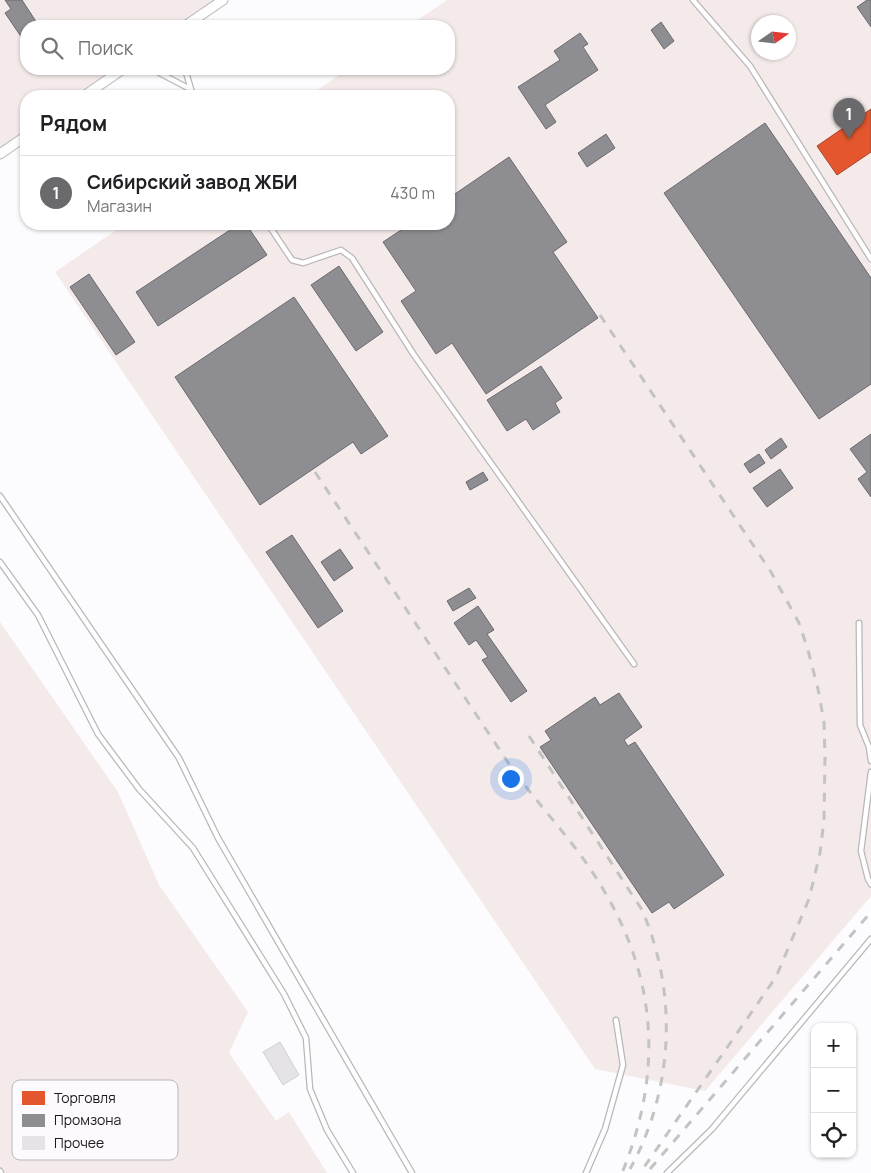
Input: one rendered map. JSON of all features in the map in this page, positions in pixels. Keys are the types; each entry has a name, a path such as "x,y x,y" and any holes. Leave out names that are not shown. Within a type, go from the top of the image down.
{"street":[{"path":"194,20 224,0"},
{"path":"93,90 114,75"},
{"path":"0,154 20,140"}],"lane":[{"path":"693,0 750,66 871,258"},
{"path":"163,75 190,89"},
{"path":"186,75 190,89"},
{"path":"272,230 292,260 303,263 341,250 352,258 414,355 634,664"},
{"path":"0,496 179,758 218,838 412,1173"},
{"path":"0,562 38,615 98,734 139,789 193,848 284,994 306,1038 310,1089 327,1130 353,1173"},
{"path":"859,623 860,725 869,747 871,760"},
{"path":"871,772 861,851 871,884"},
{"path":"667,1173 712,1129 871,939"},
{"path":"586,1173 605,1129 623,1065 616,1020"}],"shaded area":[{"path":"0,0 216,0 188,20 20,20 20,75 109,75 87,90 20,90 20,136 0,151"},
{"path":"447,0 871,0 871,896 705,1091 595,1069 55,272 116,230 455,230 455,90 318,90 339,75 455,75 455,20 418,20"},
{"path":"0,622 118,792 159,885 248,1012 229,1053 276,1121 289,1112 327,1173 0,1173"}],"building: Торговля":[{"path":"871,109 871,152 837,175 817,146"}],"building: Промзона":[{"path":"5,0 22,0 35,20 20,20 20,35 5,13 11,9"},
{"path":"867,0 871,0 871,27 857,7"},
{"path":"661,22 674,41 664,49 651,30"},
{"path":"580,33 588,44 583,47 598,70 545,105 556,122 546,129 518,87 560,60 554,51"},
{"path":"765,123 871,278 871,384 819,419 664,193"},
{"path":"606,134 615,148 587,167 578,153"},
{"path":"509,157 567,242 553,252 598,318 486,394 452,343 436,354 401,301 416,291 383,242 401,230 455,230 455,194"},
{"path":"230,230 250,230 267,255 158,326 136,292"},
{"path":"339,266 383,332 356,351 311,285"},
{"path":"89,274 135,342 116,355 70,287"},
{"path":"294,297 388,436 361,454 353,442 260,505 175,377"},
{"path":"541,366 562,398 555,403 560,412 533,430 526,419 507,431 487,400"},
{"path":"871,434 871,497 858,479 867,472 850,449"},
{"path":"781,438 787,447 771,459 765,450"},
{"path":"759,454 765,463 750,473 744,464"},
{"path":"780,469 793,488 767,507 753,488"},
{"path":"483,472 488,480 470,490 466,482"},
{"path":"292,535 343,611 318,628 266,552"},
{"path":"340,549 353,568 334,581 321,562"},
{"path":"469,588 476,598 453,611 447,601"},
{"path":"478,606 494,630 487,634 527,691 511,702 482,660 488,657 476,640 469,645 454,623"},
{"path":"619,693 642,727 624,740 628,746 635,742 724,875 674,909 669,902 652,913 540,747 551,740 545,731 595,697 600,705"}],"building: Прочее":[{"path":"280,1042 299,1075 283,1085 263,1052"}],"railway":[{"path":"600,315 771,572 799,623 818,689 824,722 824,820 820,853 809,899 776,977 640,1173"},
{"path":"315,472 505,758 591,870 613,906 629,943 641,980 647,1017 649,1055 645,1094 636,1133 622,1173"},
{"path":"529,736 642,910 654,942 662,974 666,1007 666,1041 663,1074 656,1106 645,1138 630,1169"},
{"path":"650,1169 871,912"}],"place":[{"name":"Сибирский завод ЖБИ","path":"849,139"}]}
